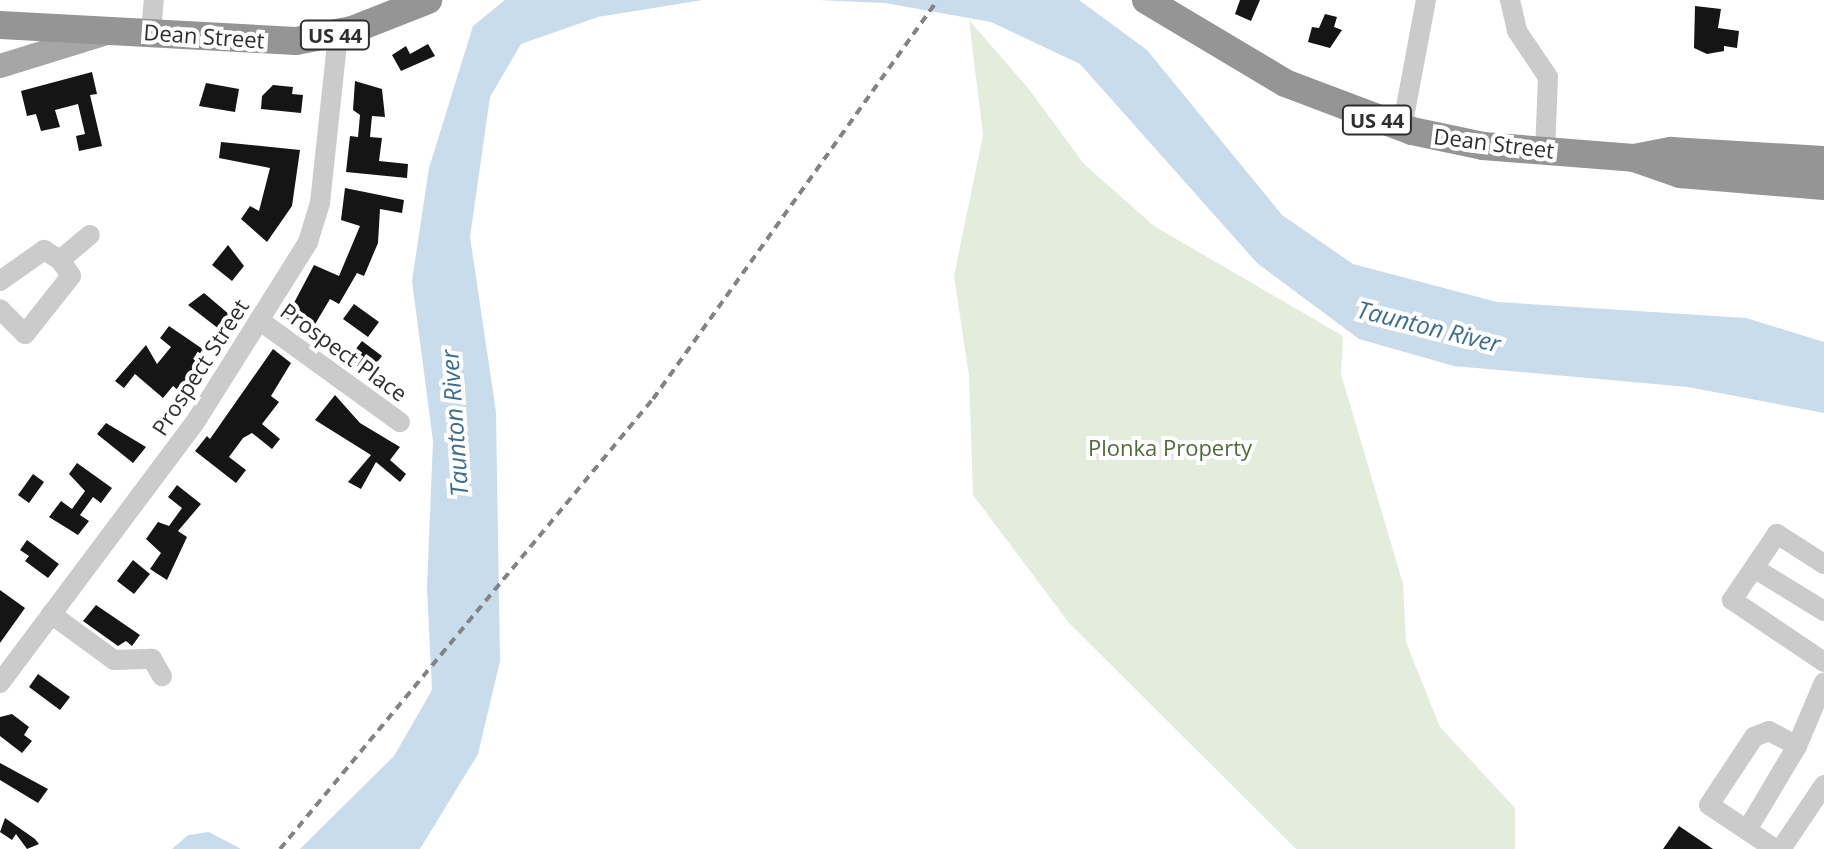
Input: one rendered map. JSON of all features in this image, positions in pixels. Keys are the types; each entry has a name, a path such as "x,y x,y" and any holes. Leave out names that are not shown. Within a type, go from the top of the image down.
{"highway":[{"name":"Dean Street","path":"117,30 282,42 338,34 428,0"},
{"name":"Dean Street","path":"1146,0 1285,83 1402,128 1483,146 1634,158 1680,174 1824,186"},
{"name":"US 44","path":"0,25 117,30"},
{"name":"Dean Street","path":"1634,158 1671,151 1824,160"}],"main road":[{"path":"0,66 117,30"}],"street":[{"path":"151,32 154,0"},
{"path":"1402,128 1426,0"},
{"path":"1510,0 1517,31 1548,77 1545,151"},
{"name":"Prospect Street","path":"0,683 194,424 315,228 338,34"},
{"path":"60,260 90,235"},
{"path":"0,281 44,250 60,260 70,283 32,330 25,334 0,309"},
{"name":"Prospect Place","path":"259,320 400,422"},
{"path":"1824,564 1777,534 1732,600 1824,662"},
{"path":"1754,568 1824,611"},
{"path":"51,614 114,660 152,659 162,676"},
{"path":"1747,830 1797,746 1824,682"},
{"path":"1775,849 1709,805 1754,737 1769,731 1797,746"},
{"path":"1781,849 1824,785"}],"green space":[{"name":"Plonka Property","path":"969,20 1028,88 1084,164 1154,226 1343,336 1341,374 1403,584 1406,642 1440,727 1515,808 1515,849 1296,849 1069,623 973,495 969,376 954,276 983,135"}],"water":[{"name":"Taunton River","path":"505,0 703,0 598,17 521,44 490,97 470,237 496,412 500,661 478,754 420,849 300,849 394,756 432,690 427,587 433,441 412,281 429,168 473,26"},
{"name":"Taunton River","path":"818,0 1079,0 1147,50 1282,215 1353,264 1497,302 1746,318 1824,342 1824,413 1688,387 1454,366 1359,339 1257,263 1080,64 991,22 885,3"},
{"path":"209,832 241,849 172,849 188,835"}],"building":[{"path":"1240,0 1260,0 1251,21 1235,14"},
{"path":"1695,6 1721,9 1718,28 1739,31 1737,48 1724,46 1724,51 1707,54 1694,48"},
{"path":"1325,14 1337,17 1334,27 1342,30 1330,48 1308,42 1312,27 1319,28"},
{"path":"428,44 435,56 401,71 392,55 406,46 410,54"},
{"path":"92,72 97,94 90,95 102,146 79,151 76,136 85,134 78,104 55,110 60,127 41,131 36,114 27,116 21,91"},
{"path":"355,81 382,89 385,117 372,116 370,137 382,138 379,161 408,164 407,178 346,172 350,136 358,137 360,115 353,110"},
{"path":"206,83 239,89 235,112 199,106"},
{"path":"273,85 293,87 292,94 303,95 301,113 261,109 262,96"},
{"path":"221,142 300,150 292,206 267,242 241,219 250,206 259,211 270,168 219,158"},
{"path":"345,188 404,200 402,213 380,209 378,243 364,276 357,273 339,304 330,299 311,331 286,318 314,265 339,276 360,226 341,220"},
{"path":"228,245 244,266 232,281 212,265"},
{"path":"204,293 230,315 219,329 188,305"},
{"path":"354,304 379,322 368,337 343,319"},
{"path":"169,326 207,352 178,390 173,386 163,398 135,374 124,388 115,381 146,345 157,364 171,347 160,338"},
{"path":"362,341 382,356 368,374 348,359"},
{"path":"273,349 291,363 271,396 279,402 262,424 280,439 272,449 252,433 243,438 229,457 246,470 236,483 195,451 207,436 210,439"},
{"path":"335,395 360,423 400,447 390,460 406,474 400,482 376,462 361,489 348,482 371,455 315,420"},
{"path":"106,423 146,447 133,463 97,434"},
{"path":"77,463 112,488 101,503 93,497 80,515 89,521 78,535 49,517 61,501 72,509 85,491 69,474"},
{"path":"33,474 44,482 29,503 18,495"},
{"path":"177,485 201,504 178,531 187,537 167,580 150,569 161,553 146,539 158,522 169,526 182,508 168,497"},
{"path":"27,540 59,564 48,578 25,561 29,556 20,550"},
{"path":"133,560 150,574 134,594 117,581"},
{"path":"0,590 25,608 0,643"},
{"path":"96,605 140,635 132,646 126,641 118,646 83,621"},
{"path":"38,674 70,697 60,710 29,687"},
{"path":"12,714 29,727 24,735 32,741 22,753 0,736 0,717"},
{"path":"0,763 48,789 38,803 0,780"},
{"path":"5,818 39,844 27,849 16,834 12,840 0,832"},
{"path":"1679,826 1713,849 1663,849"}],"railway":[{"path":"280,849 653,399 938,0"}]}
